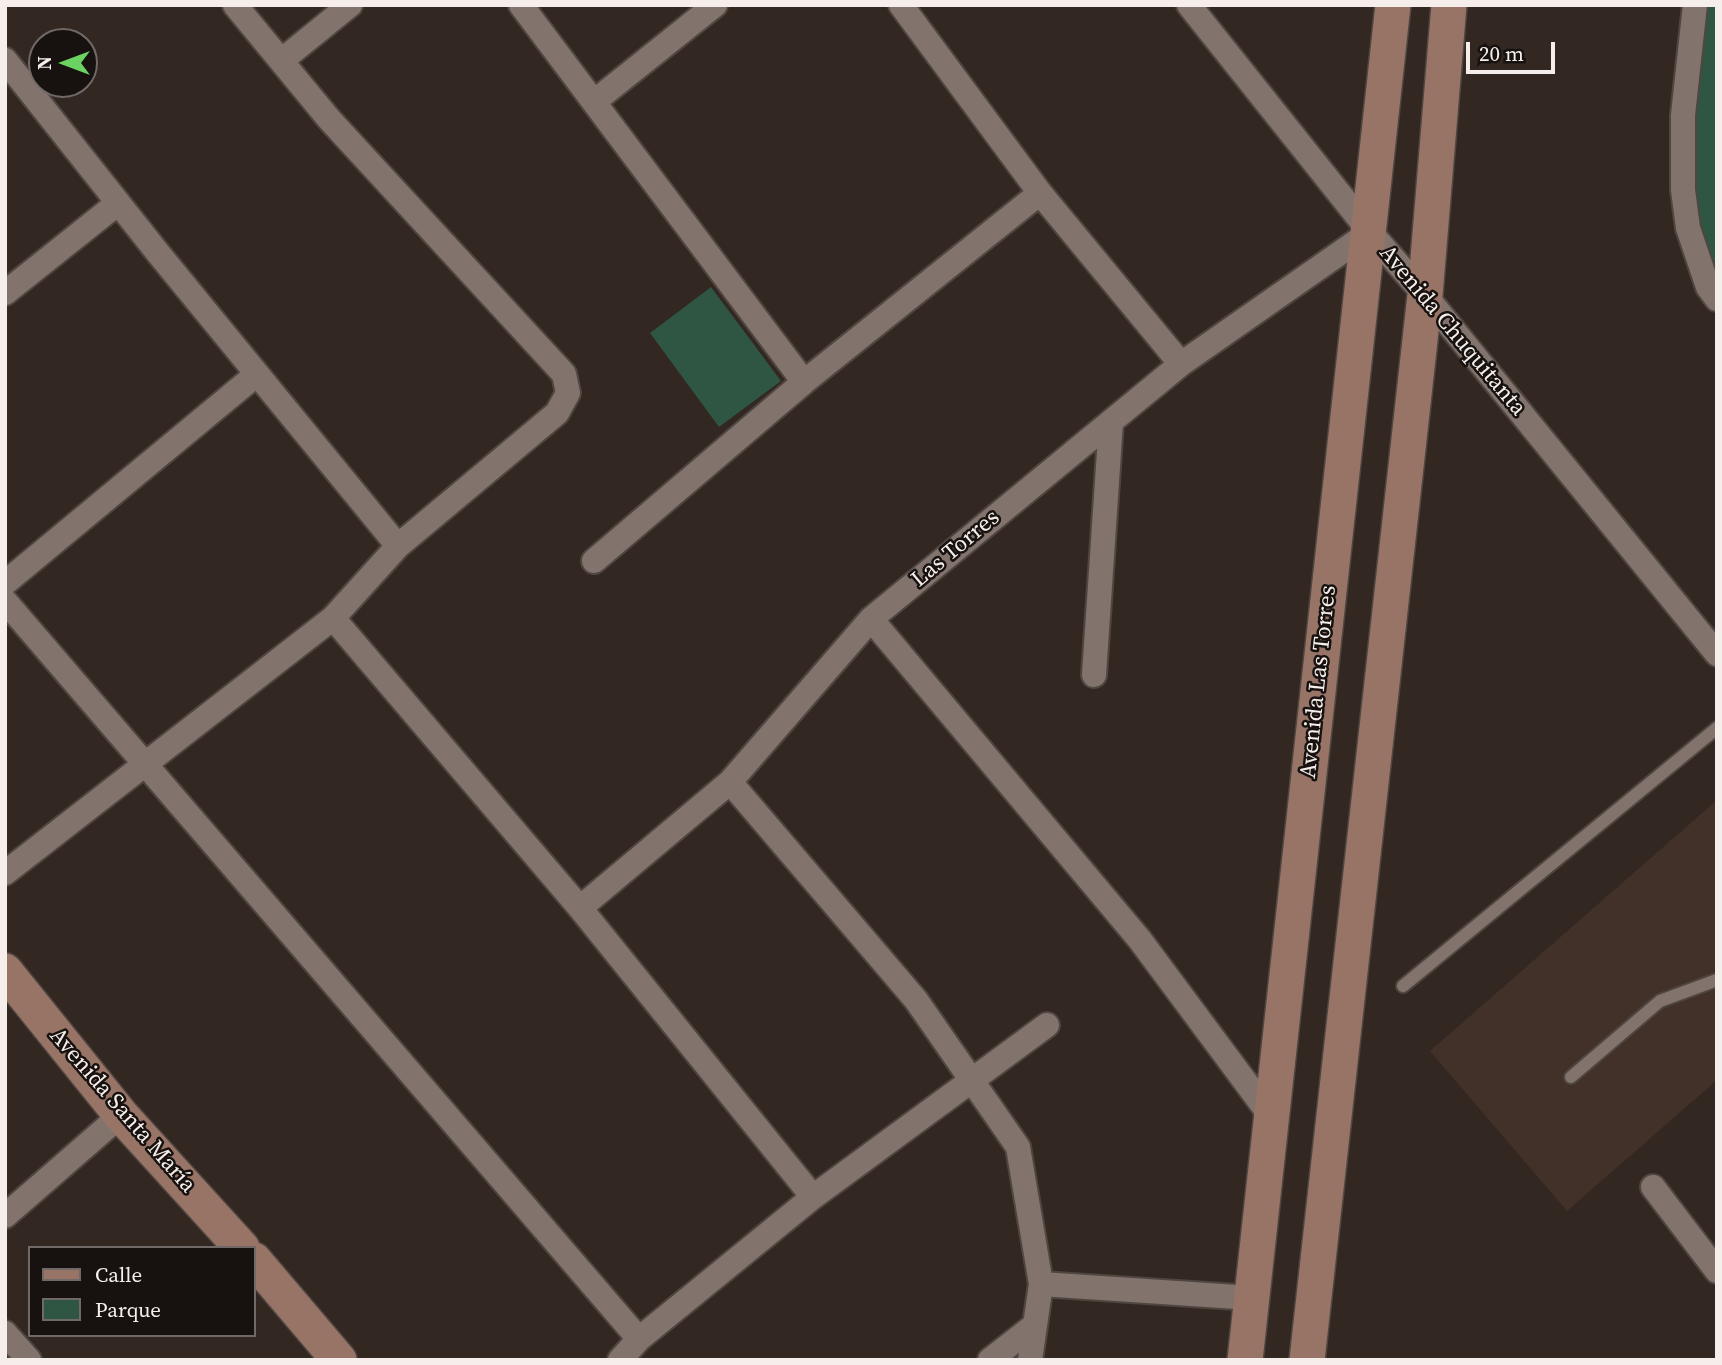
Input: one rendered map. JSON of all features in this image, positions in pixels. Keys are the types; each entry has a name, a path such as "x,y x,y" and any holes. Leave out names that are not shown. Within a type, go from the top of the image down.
{"street":[{"path":"5,873 333,618 398,546 557,413 568,393 564,374 329,119 235,5"},
{"path":"281,61 350,5"},
{"path":"521,5 804,382"},
{"path":"595,101 715,5"},
{"path":"901,5 1040,193 1181,364"},
{"name":"Avenida Chuquitanta","path":"1189,5 1370,232 1712,638"},
{"name":"Avenida Las Torres","path":"1245,1360 1393,5"},
{"path":"1307,1360 1425,295 1449,5"},
{"path":"1695,5 1682,115 1682,190 1688,228 1708,287 1717,299"},
{"path":"5,60 398,546"},
{"path":"594,561 804,382 1040,193"},
{"path":"5,293 118,203"},
{"name":"Las Torres","path":"580,908 730,782 871,619 1181,364 1370,232"},
{"path":"5,583 257,374"},
{"path":"1094,675 1111,422"},
{"path":"5,601 639,1339"},
{"path":"333,618 580,908 813,1197"},
{"path":"871,619 1140,940 1270,1115"},
{"path":"730,782 916,1000 1018,1147 1041,1284 1030,1360"},
{"name":"Avenida Santa María","path":"5,971 121,1115 240,1246"},
{"path":"620,1360 639,1339 813,1197 1046,1025"},
{"path":"5,1216 121,1115"},
{"path":"1653,1187 1717,1271"},
{"path":"256,1262 339,1360"},
{"path":"1041,1284 1252,1298"},
{"path":"990,1360 1035,1325"},
{"path":"5,1333 29,1360"}],"lane":[{"path":"1403,986 1717,728"},
{"path":"1571,1077 1660,1001 1717,980"}],"shaded area":[{"path":"1717,800 1717,1080 1567,1211 1430,1051"}],"green space":[{"path":"1707,5 1717,5 1716,269 1693,210 1692,119"},
{"path":"711,287 781,381 719,427 650,333"}]}
